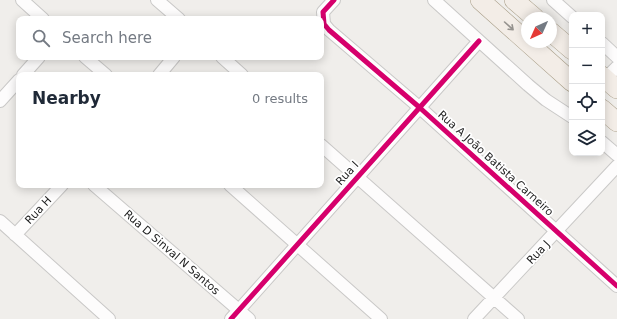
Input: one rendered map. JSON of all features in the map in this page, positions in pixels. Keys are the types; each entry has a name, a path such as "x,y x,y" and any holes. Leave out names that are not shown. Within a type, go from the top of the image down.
{"main road":[{"path":"480,0 569,79"},
{"path":"514,0 528,12"},
{"path":"557,37 570,48"},
{"path":"605,112 617,122"}],"street":[{"path":"22,0 40,16"},
{"path":"157,0 176,16"},
{"name":"Rua A João Batista Carneiro","path":"323,16 323,12 334,0"},
{"path":"434,0 546,100 569,115"},
{"path":"553,0 569,14"},
{"name":"Rua A João Batista Carneiro","path":"324,24 419,107 617,286"},
{"name":"Rua I","path":"235,314 479,41"},
{"path":"605,46 617,57"},
{"path":"26,72 36,60"},
{"path":"88,60 102,72"},
{"path":"162,72 172,60"},
{"path":"225,60 239,72"},
{"path":"0,101 16,83"},
{"path":"605,145 617,155"},
{"path":"324,148 518,319"},
{"name":"Rua J","path":"474,319 617,166"},
{"name":"Rua H","path":"15,235 59,188"},
{"name":"Rua D Sinval N Santos","path":"97,188 235,314 249,319"},
{"path":"233,188 381,319"},
{"path":"0,221 109,319"}],"cycle path":[{"path":"323,16 323,12 334,0"},
{"path":"324,24 329,30 419,107 617,286"},
{"path":"231,319 479,41"}]}
